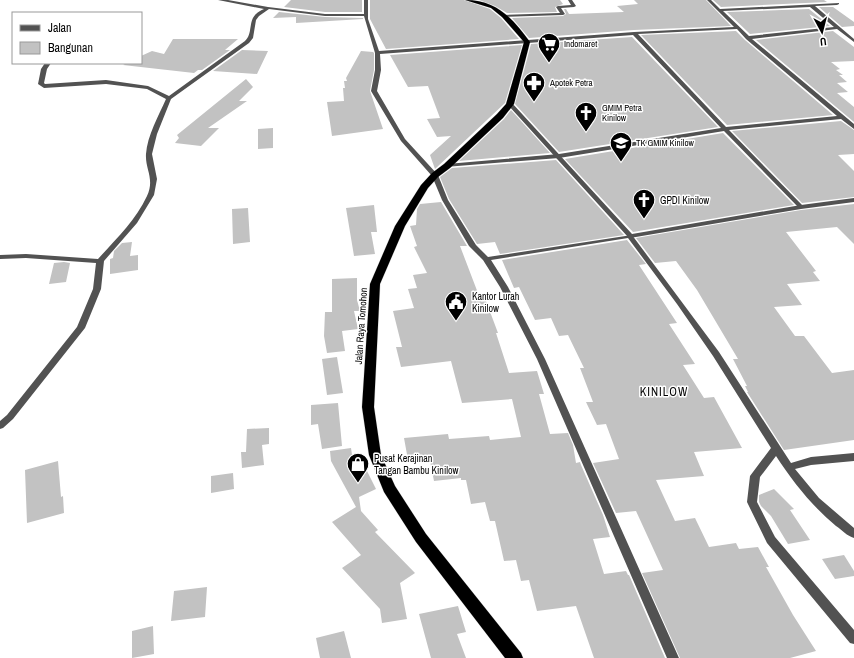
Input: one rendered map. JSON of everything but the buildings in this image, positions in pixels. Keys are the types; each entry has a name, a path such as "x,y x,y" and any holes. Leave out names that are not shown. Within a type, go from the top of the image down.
{"highway":[{"path":"468,0 493,7 504,16 527,42"},
{"name":"Jalan Raya Tomohon","path":"515,658 421,538 389,488 375,455 368,407 375,284 400,226 424,187 434,175 447,166 500,116 510,104 527,42"}],"street":[{"path":"220,0 326,15 367,15"},
{"path":"366,0 366,19 377,53 378,70 374,91 403,140 434,175 445,200 473,246 486,259 504,287 541,358 673,658"},
{"path":"504,16 563,14 558,7 574,6 570,0"},
{"path":"709,0 748,38 841,117 851,122 854,127"},
{"path":"809,0 854,41"},
{"path":"719,10 836,4"},
{"path":"0,426 10,417 81,328 97,288 100,261 135,222 151,195 154,179 149,154 154,134 169,98 252,38 254,20 257,15 268,8"},
{"path":"377,53 634,33 737,28"},
{"path":"748,38 838,28"},
{"path":"634,33 724,129 801,207"},
{"path":"47,64 44,69 41,84 44,86 106,82 148,88 169,98"},
{"path":"510,104 559,156 630,236 680,301 728,371 788,467 812,497 837,521 854,534"},
{"path":"447,166 559,156 724,129 841,117"},
{"path":"486,259 801,207 854,200"},
{"path":"0,258 26,256 100,261"},
{"path":"777,448 756,476 753,486 752,502 771,540 854,639"},
{"path":"788,467 811,461 854,457"}],"place":[{"name":"Indomaret","path":"549,64"},
{"name":"Apotek Petra","path":"534,102"},
{"name":"GMIM Petra Kinilow","path":"586,132"},
{"name":"TK GMIM Kinilow","path":"621,162"},
{"name":"GPDI Kinilow","path":"644,220"},
{"name":"Kantor Lurah Kinilow","path":"456,322"},
{"name":"Pusat Kerajinan Tangan Bambu Kinilow","path":"358,484"}],"district":[{"name":"KINILOW","path":"664,392"}]}
